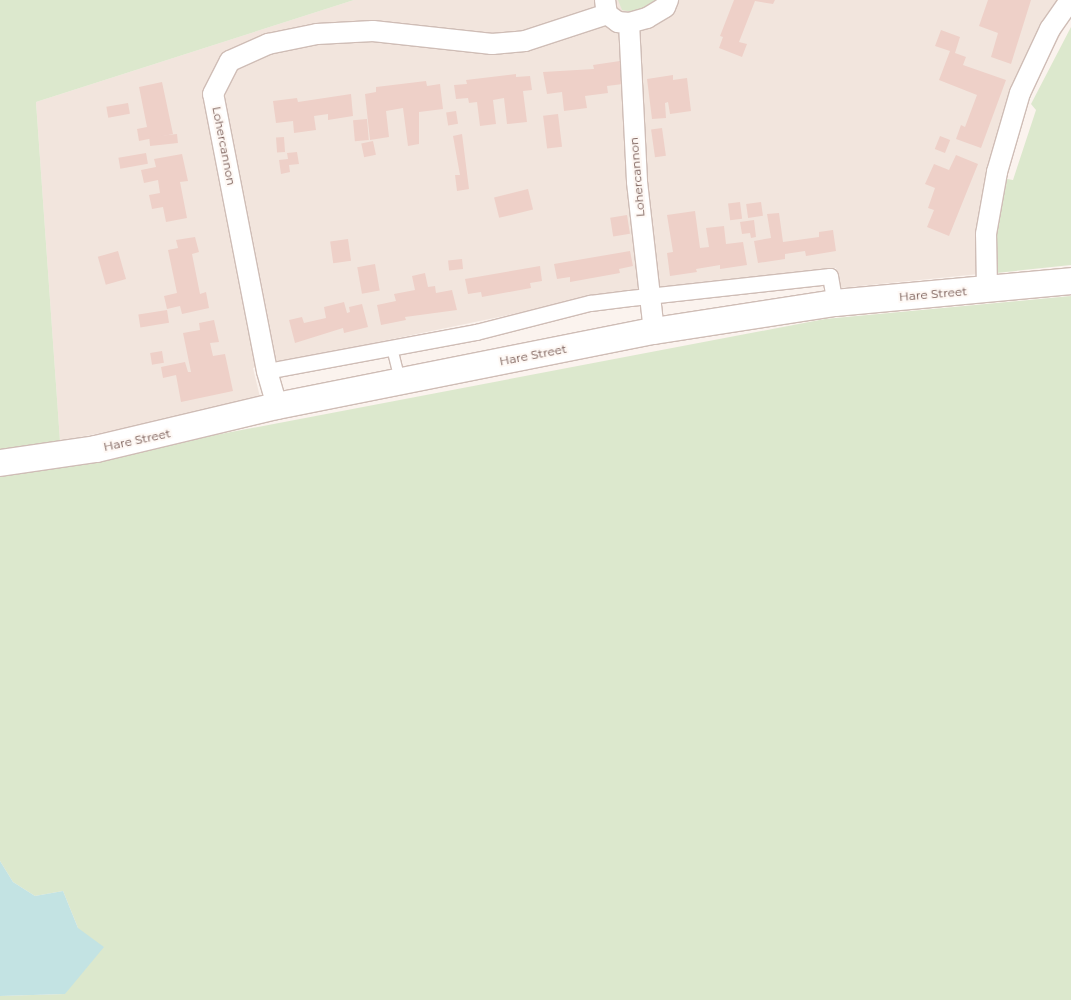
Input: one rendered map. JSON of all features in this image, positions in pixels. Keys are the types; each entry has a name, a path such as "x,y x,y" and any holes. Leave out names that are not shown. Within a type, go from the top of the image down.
{"street":[{"path":"629,23 647,18 665,7 668,0"},
{"path":"987,289 986,234 1000,163 1020,93 1050,29 1070,0"},
{"name":"Lohercannon","path":"277,406 267,371 213,94 230,62 268,44 317,34 373,30 492,44 525,41 606,7 618,22 629,23 637,182 654,331"},
{"path":"267,371 476,332 590,302 830,276 835,303"},
{"name":"Hare Street","path":"0,463 96,449 277,406 654,331 835,303 1071,281"}],"lane":[{"path":"392,348 400,381"}],"shaded area":[{"path":"354,0 1071,0 1071,15 1021,109 979,274 840,288 836,268 624,291 253,368 261,401 60,441 36,102"}],"green space":[{"path":"0,0 354,0 36,102 60,441 0,452"},
{"path":"618,0 656,0 649,8 633,12 622,10"},
{"path":"1071,27 1071,265 996,273 992,256 1007,179 1013,180 1036,110 1031,104"},
{"path":"1071,296 1071,1000 0,1000 0,996 65,994 78,928 63,891 35,896 13,882 0,861 0,476 825,319"}],"water":[{"path":"0,861 13,882 35,896 63,891 78,928 104,947 65,994 0,996"}],"building":[{"path":"734,0 775,0 773,4 755,1 739,42 747,44 742,57 719,48 723,37 720,36"},
{"path":"988,0 1031,0 1011,64 991,57 998,33 979,26"},
{"path":"941,30 960,37 955,53 966,57 963,65 1006,80 981,148 956,139 961,125 965,127 977,95 939,80 950,51 935,46"},
{"path":"620,61 623,84 607,86 608,93 585,96 587,108 564,111 562,92 547,94 543,72 594,69 593,65"},
{"path":"516,74 516,77 530,76 532,90 523,91 527,122 507,124 504,98 493,100 496,124 480,126 477,102 469,103 468,98 456,99 454,85 467,84 466,80"},
{"path":"673,75 673,80 687,78 691,111 670,114 668,102 665,103 666,118 652,119 647,79"},
{"path":"426,81 427,86 440,84 443,109 419,112 419,144 408,146 403,108 386,111 389,137 370,140 365,94 376,92 376,87"},
{"path":"162,82 173,134 139,141 137,129 147,127 139,87"},
{"path":"351,94 353,116 328,120 328,114 314,116 316,130 294,133 293,121 276,123 273,101 297,98 298,102"},
{"path":"128,103 130,114 108,118 106,107"},
{"path":"456,111 458,124 448,125 446,113"},
{"path":"558,114 562,147 547,149 543,116"},
{"path":"367,119 369,140 355,141 353,120"},
{"path":"662,128 666,156 655,157 651,130"},
{"path":"177,134 178,143 150,146 149,137"},
{"path":"462,134 469,189 457,191 455,175 460,175 453,136"},
{"path":"940,136 950,140 945,153 935,149"},
{"path":"284,137 285,152 277,153 276,138"},
{"path":"373,141 376,155 364,157 361,143"},
{"path":"297,152 299,164 289,165 290,172 281,174 279,160 288,159 287,153"},
{"path":"146,153 148,164 120,169 118,158"},
{"path":"182,154 188,181 180,182 187,218 166,222 163,207 152,209 149,195 160,193 158,180 144,183 141,170 156,167 154,159"},
{"path":"956,155 978,164 949,236 927,227 934,210 928,208 935,188 925,184 934,164 949,170"},
{"path":"528,189 533,209 499,218 494,197"},
{"path":"740,202 742,219 730,220 728,203"},
{"path":"761,202 763,216 748,218 746,204"},
{"path":"695,211 700,248 709,247 706,228 724,226 726,244 743,242 747,265 720,269 720,265 696,269 697,272 670,276 667,253 673,252 667,215"},
{"path":"779,213 783,242 819,237 819,232 833,230 836,251 806,256 805,251 785,254 785,259 758,263 754,241 771,238 767,214"},
{"path":"627,215 630,234 613,236 610,218"},
{"path":"754,220 756,237 751,238 750,233 742,234 740,222"},
{"path":"195,237 199,252 192,254 200,294 206,292 209,308 182,314 180,306 167,309 164,296 177,293 168,250 178,248 176,240"},
{"path":"348,239 351,261 333,263 330,242"},
{"path":"118,251 126,279 106,285 98,257"},
{"path":"630,251 633,266 619,269 620,273 570,282 570,277 557,279 554,264"},
{"path":"462,259 463,269 449,270 448,260"},
{"path":"375,264 380,291 362,294 357,267"},
{"path":"540,266 542,281 530,283 531,288 482,297 481,292 468,294 465,279"},
{"path":"425,273 428,287 435,286 436,293 452,290 457,310 405,317 406,320 381,325 377,305 396,301 394,294 415,290 412,276"},
{"path":"344,302 347,313 350,312 349,307 362,304 368,327 344,333 343,328 295,343 289,320 302,317 304,323 326,318 324,307"},
{"path":"167,310 169,323 140,327 138,315"},
{"path":"214,320 219,342 210,343 213,356 225,354 233,391 181,402 176,375 163,378 161,367 185,362 188,372 191,372 183,333 200,330 199,323"},
{"path":"162,351 164,363 152,365 150,353"}]}
